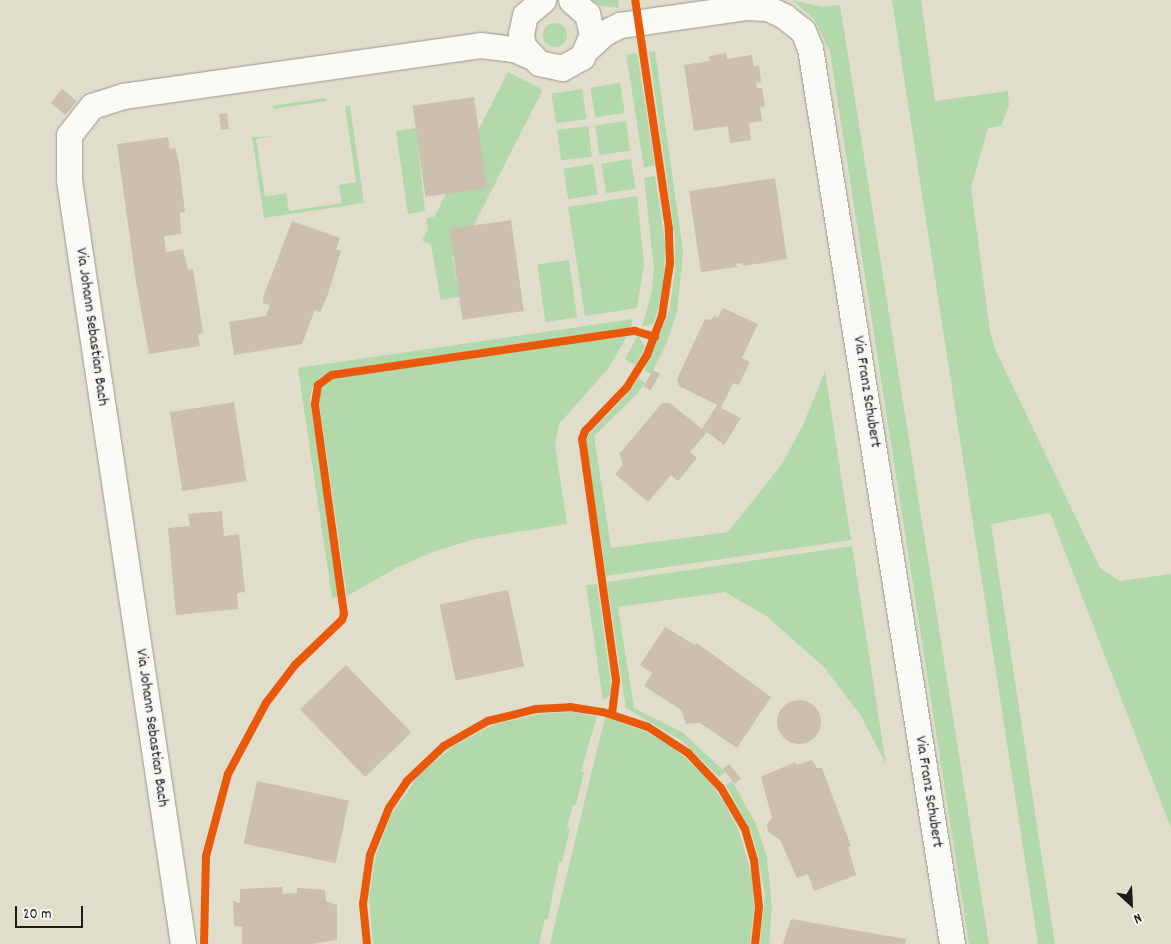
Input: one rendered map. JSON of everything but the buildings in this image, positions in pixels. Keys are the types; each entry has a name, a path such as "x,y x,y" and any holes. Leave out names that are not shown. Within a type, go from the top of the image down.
{"street":[{"path":"530,56 523,46 522,24 531,7 541,0"},
{"path":"579,7 592,36 589,47"},
{"name":"Via Franz Schubert","path":"579,7 620,25"},
{"name":"Via Franz Schubert","path":"530,56 550,68 562,68 582,57 589,47 604,33 620,25 746,7 767,8 784,16 802,31 810,48 952,944"},
{"name":"Via Johann Sebastian Bach","path":"480,45 522,24"},
{"name":"Via Johann Sebastian Bach","path":"183,944 71,190 69,135 92,106 123,96 480,45 514,49 530,56"}],"green space":[{"path":"589,0 618,0 619,8 602,6"},
{"path":"792,0 822,7 840,5 989,944 969,944 830,52 814,19"},
{"path":"892,0 921,0 935,101 1008,91 1009,105 1001,126 988,128 971,188 990,331 995,349 1100,568 1120,581 1171,574 1171,828 1050,513 991,524 1055,944 1038,944"},
{"path":"555,23 564,26 567,35 564,44 555,47 546,44 543,35 546,26"},
{"path":"655,51 683,252 677,312 667,342 651,374 644,370 669,312 675,270 675,237 649,52"},
{"path":"637,53 655,166 644,167 626,55"},
{"path":"508,72 543,90 457,258 422,240"},
{"path":"620,83 625,113 595,117 590,88"},
{"path":"582,89 587,119 556,123 551,94"},
{"path":"326,98 326,101 274,109 271,106"},
{"path":"345,106 350,106 364,203 264,218 252,137 273,136 256,139 265,197 286,193 289,211 342,203 339,185 356,182"},
{"path":"626,121 630,151 599,155 595,125"},
{"path":"588,126 592,157 561,161 557,130"},
{"path":"416,128 425,211 408,214 396,131"},
{"path":"631,159 636,189 606,193 601,164"},
{"path":"593,164 598,195 568,199 563,169"},
{"path":"655,176 665,243 664,285 654,323 642,327 652,291 654,268 644,178"},
{"path":"637,196 644,264 637,308 585,316 568,207"},
{"path":"445,215 459,297 441,300 426,218"},
{"path":"569,260 577,317 545,322 537,264"},
{"path":"633,319 630,328 337,370 320,377 312,388 310,400 339,597 332,598 298,368"},
{"path":"638,335 645,347 635,365 625,359"},
{"path":"627,336 608,369 559,424 555,445 567,524 475,539 435,551 396,568 347,596 319,402 322,385 337,377"},
{"path":"825,371 851,540 606,576 586,441 589,434 622,400 639,378 645,383 636,395 594,436 611,548 728,532 782,464 803,425"},
{"path":"852,546 886,764 861,716 824,667 765,615 725,592 618,607 634,708 682,732 725,772 719,777 682,741 626,708 607,582"},
{"path":"597,584 611,685 610,695 603,701 586,585"},
{"path":"571,712 597,716 581,771 584,772 576,805 573,805 567,828 570,829 562,862 559,862 548,919 545,919 539,943 542,944 373,944 369,896 376,855 391,815 418,776 453,746 495,724 540,714"},
{"path":"605,717 646,732 673,747 707,778 725,804 739,831 752,876 754,907 750,944 550,944"},
{"path":"732,781 756,824 767,857 772,907 769,944 760,944 765,895 751,831 726,785"}],"cycle path":[{"path":"612,714 616,680 582,439 585,431 627,387 647,355 662,316 670,263 669,229 635,0"},
{"path":"204,944 206,856 228,774 266,703 295,665 342,620 344,614 315,404 318,385 332,375 635,331 655,337"},
{"path":"367,944 363,904 370,855 389,808 407,781 444,746 488,721 536,709 570,707 603,712 648,727 688,753 721,788 745,829 754,860 759,907 755,944"}]}
